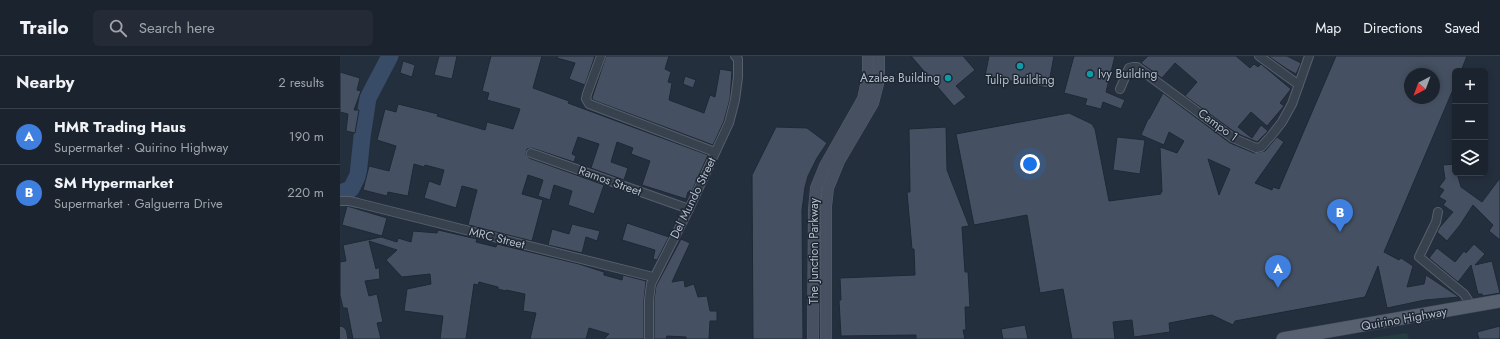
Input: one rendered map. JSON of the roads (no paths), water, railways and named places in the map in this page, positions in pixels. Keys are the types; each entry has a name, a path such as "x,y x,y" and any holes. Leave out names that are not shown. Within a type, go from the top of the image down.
{"main road":[{"name":"Quirino Highway","path":"1283,339 1500,301"}],"street":[{"path":"601,56 587,94 586,100 589,104 715,152"},
{"name":"Del Mundo Street","path":"649,339 648,300 653,277 689,209 729,123 735,100 738,77 738,59 735,56"},
{"name":"The Junction Parkway","path":"813,339 814,210 816,188 825,166 868,101 868,56"},
{"name":"The Junction Parkway","path":"826,339 826,206 828,188 879,80 879,56"},
{"path":"1259,56 1299,85"},
{"name":"Campo 1","path":"1120,88 1129,68 1137,67 1233,138 1256,148 1261,147 1282,122 1292,104 1309,56"},
{"name":"Ramos Street","path":"531,153 689,209"},
{"name":"MRC Street","path":"340,201 358,203 653,277"},
{"path":"1438,212 1436,222 1419,257 1464,294 1470,307"}],"waterway":[{"path":"340,193 351,189 358,175 368,98 390,56"}],"place":[{"name":"Tulip Building","path":"1020,66"},
{"name":"Ivy Building","path":"1090,74"},
{"name":"Azalea Building","path":"948,78"},
{"name":"SM Hypermarket","path":"1340,232"},
{"name":"HMR Trading Haus","path":"1278,288"}]}
